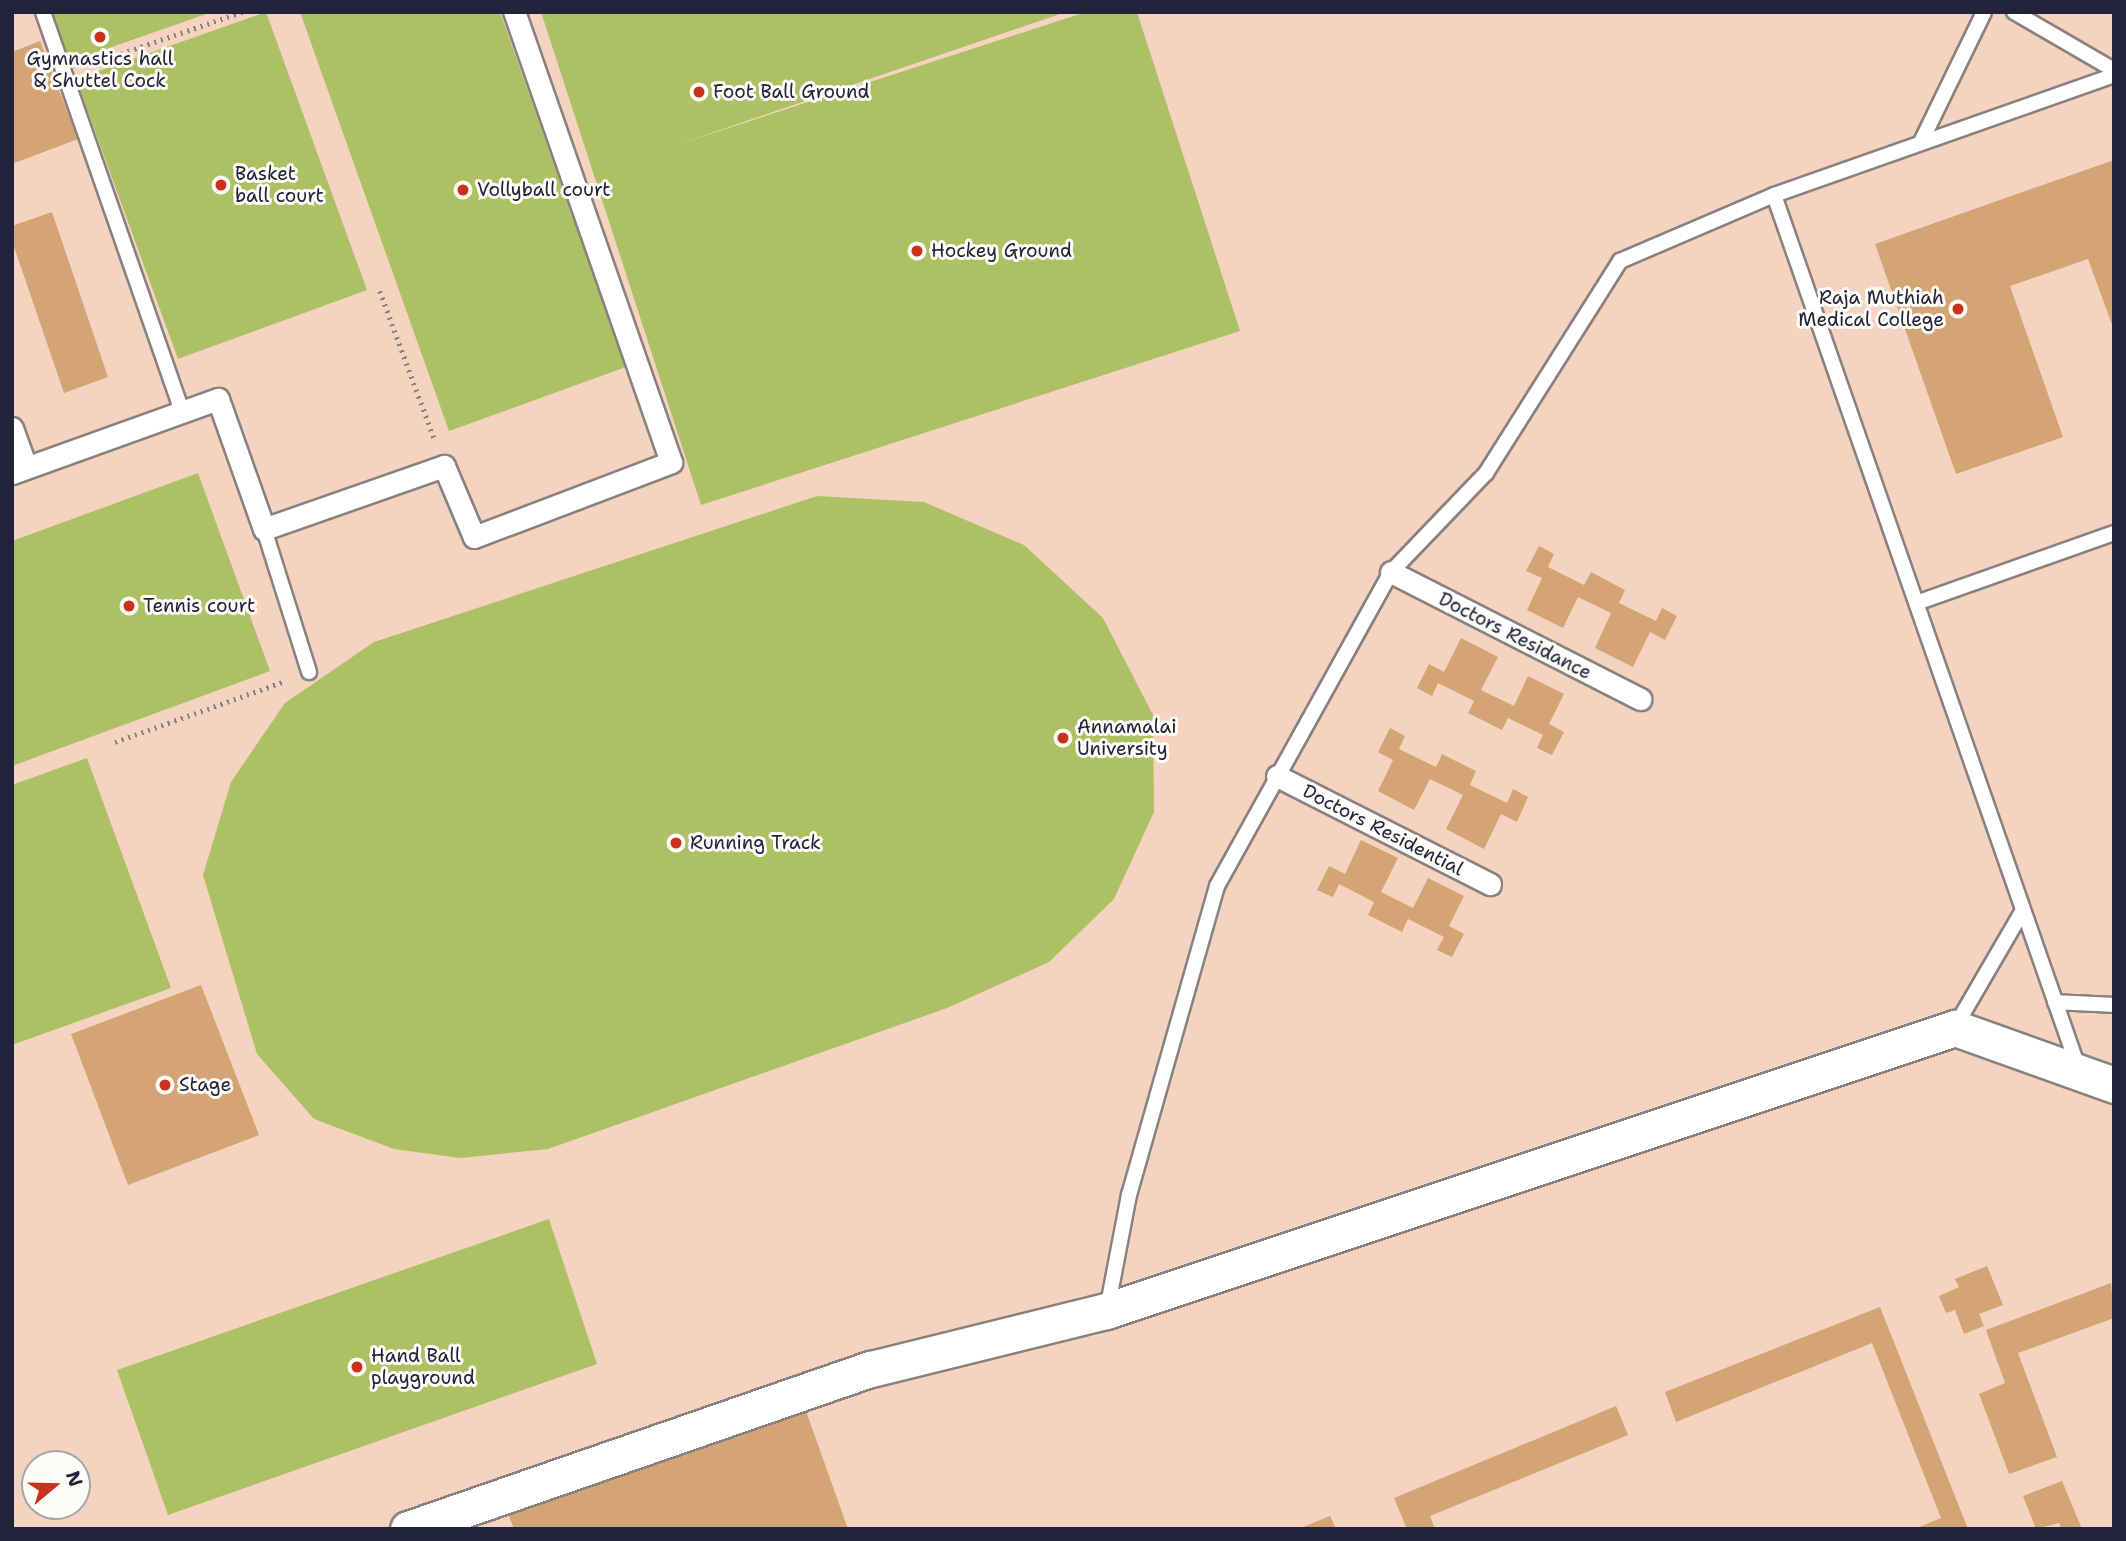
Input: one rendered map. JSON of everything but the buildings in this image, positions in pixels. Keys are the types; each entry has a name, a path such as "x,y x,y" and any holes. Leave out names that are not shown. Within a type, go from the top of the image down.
{"street":[{"path":"12,428 19,470 218,399 264,529 444,466 474,537 671,461 514,12"},
{"name":"Doctors Residance","path":"1391,572 1640,699"},
{"name":"Doctors Residential","path":"1277,776 1490,884"},
{"path":"408,1529 871,1369 1106,1311 1955,1028 2078,1068 2114,1085"}],"lane":[{"path":"43,12 182,412"},
{"path":"1922,142 1984,12"},
{"path":"2014,12 2114,72"},
{"path":"1106,1311 1129,1195 1217,886 1391,572 1486,473 1620,261 1774,195 2114,72"},
{"path":"1774,195 1919,602 2022,912 2078,1068"},
{"path":"264,529 309,672"},
{"path":"1919,602 2114,533"},
{"path":"1955,1028 2022,912"},
{"path":"2055,1002 2114,1005"}],"path":[{"path":"64,73 242,12"},
{"path":"380,291 444,466"},
{"path":"115,742 309,672"}],"shaded area":[{"name":"Annamalai University","path":"12,12 2114,12 2114,1529 12,1529"}],"green space":[{"name":"Gymnastics hall & Shuttel Cock","path":"52,12 212,12 69,62"},
{"name":"Basket ball court","path":"266,12 367,290 178,359 76,79"},
{"name":"Vollyball court","path":"300,12 500,12 626,367 449,431"},
{"name":"Hockey Ground","path":"541,12 1066,12 676,145 1086,12 1137,12 1240,331 701,505"},
{"name":"Tennis court","path":"198,473 270,671 12,766 12,541"},
{"name":"Running Track","path":"817,496 924,502 1024,545 1103,618 1153,715 1154,812 1114,899 1049,962 947,1008 548,1149 460,1158 394,1149 314,1119 257,1054 203,875 231,782 285,703 374,642"},
{"path":"87,758 171,988 12,1045 12,785"},
{"name":"Hand Ball playground","path":"549,1219 597,1364 168,1515 117,1370"}],"place":[{"name":"Gymnastics hall & Shuttel Cock","path":"100,37"},
{"name":"Foot Ball Ground","path":"699,92"},
{"name":"Basket ball court","path":"221,185"},
{"name":"Vollyball court","path":"463,190"},
{"name":"Hockey Ground","path":"917,251"},
{"name":"Raja Muthiah Medical College","path":"1958,309"},
{"name":"Tennis court","path":"129,606"},
{"name":"Annamalai University","path":"1063,738"},
{"name":"Running Track","path":"676,843"},
{"name":"Stage","path":"165,1085"},
{"name":"Hand Ball playground","path":"357,1367"}]}
